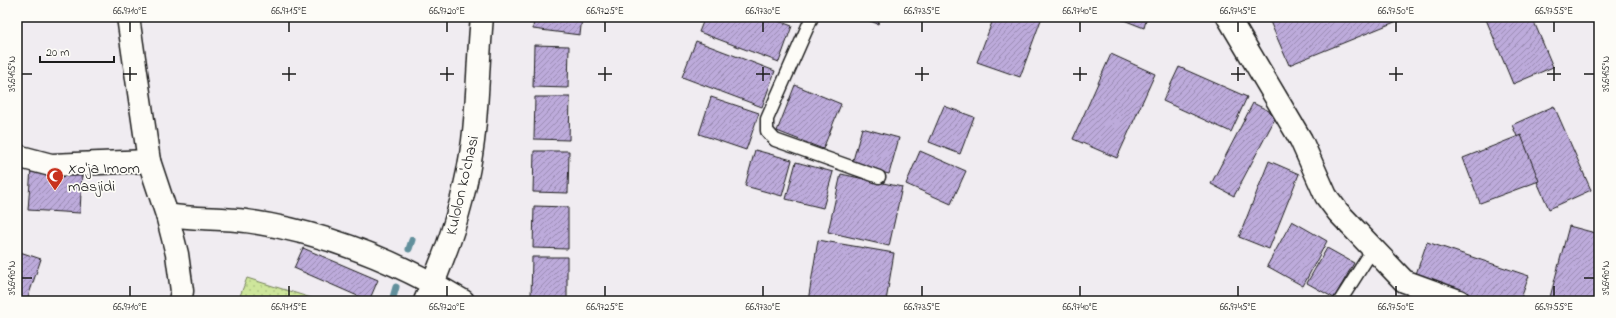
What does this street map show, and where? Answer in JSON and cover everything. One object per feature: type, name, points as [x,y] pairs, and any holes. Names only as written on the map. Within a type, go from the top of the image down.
[{"type":"street","points":[[128,17],[149,161],[167,215],[177,254],[182,291],[180,301]]},
{"type":"street","name":"Kulolon ko'chasi","points":[[429,292],[453,227],[468,171],[475,115],[482,17]]},
{"type":"street","points":[[1228,17],[1301,140],[1326,196],[1338,212],[1404,281],[1459,301]]},
{"type":"street","points":[[17,156],[51,165],[149,161]]},
{"type":"street","points":[[167,215],[189,219],[200,218],[246,221],[304,232],[391,262],[429,292],[463,301]]},
{"type":"lane","points":[[812,17],[767,119],[767,131],[775,140],[879,177]]},
{"type":"lane","points":[[1340,301],[1373,249]]},
{"type":"green space","points":[[247,278],[321,301],[238,301]]},
{"type":"building","points":[[534,17],[582,17],[580,35],[533,29]]},
{"type":"building","points":[[705,17],[768,17],[792,26],[779,62],[699,32]]},
{"type":"building","points":[[860,17],[880,17],[878,24]]},
{"type":"building","points":[[994,17],[1042,17],[1020,77],[977,62]]},
{"type":"building","points":[[1116,17],[1147,17],[1144,28]]},
{"type":"building","points":[[1268,17],[1407,17],[1289,65]]},
{"type":"building","points":[[1485,17],[1532,17],[1553,67],[1513,84]]},
{"type":"building","points":[[696,41],[775,71],[762,107],[682,77]]},
{"type":"building","points":[[534,45],[569,46],[568,88],[533,87]]},
{"type":"building","points":[[1111,54],[1155,74],[1117,158],[1073,139]]},
{"type":"building","points":[[1179,67],[1247,97],[1231,132],[1163,101]]},
{"type":"building","points":[[795,85],[841,104],[823,149],[777,131]]},
{"type":"building","points":[[535,97],[570,97],[569,140],[534,139]]},
{"type":"building","points":[[711,97],[759,113],[746,150],[699,134]]},
{"type":"building","points":[[1253,103],[1277,115],[1234,196],[1211,184]]},
{"type":"building","points":[[944,106],[974,117],[960,154],[929,142]]},
{"type":"building","points":[[1554,106],[1591,190],[1549,209],[1512,125]]},
{"type":"building","points":[[862,128],[899,138],[889,174],[852,164]]},
{"type":"building","points":[[1521,135],[1539,181],[1480,203],[1463,158]]},
{"type":"building","points":[[755,150],[792,160],[782,196],[745,186]]},
{"type":"building","points":[[534,151],[569,151],[568,193],[533,192]]},
{"type":"building","points":[[920,151],[966,171],[951,204],[906,184]]},
{"type":"building","points":[[1269,161],[1299,174],[1269,249],[1239,237]]},
{"type":"building","points":[[796,162],[833,172],[823,208],[786,199]]},
{"type":"building","name":"Xo'ja Imom masjidi","points":[[31,168],[82,171],[80,213],[28,210]]},
{"type":"building","points":[[841,174],[902,187],[889,246],[828,232]]},
{"type":"building","points":[[534,206],[568,207],[568,249],[533,248]]},
{"type":"building","points":[[1292,221],[1327,241],[1303,286],[1267,266]]},
{"type":"building","points":[[1569,226],[1599,234],[1599,301],[1549,301]]},
{"type":"building","points":[[818,240],[894,253],[886,301],[808,301]]},
{"type":"building","points":[[1427,242],[1529,276],[1520,301],[1488,301],[1415,277]]},
{"type":"building","points":[[303,248],[378,280],[369,301],[294,268]]},
{"type":"building","points":[[1327,248],[1354,263],[1334,298],[1307,283]]},
{"type":"building","points":[[17,251],[41,259],[27,300],[17,297]]},
{"type":"building","points":[[532,257],[567,257],[567,299],[531,298]]},
{"type":"waterway","points":[[409,249],[412,240]]},
{"type":"waterway","points":[[392,301],[396,287]]},
{"type":"place","name":"Xo'ja Imom masjidi","points":[[55,191]]}]
